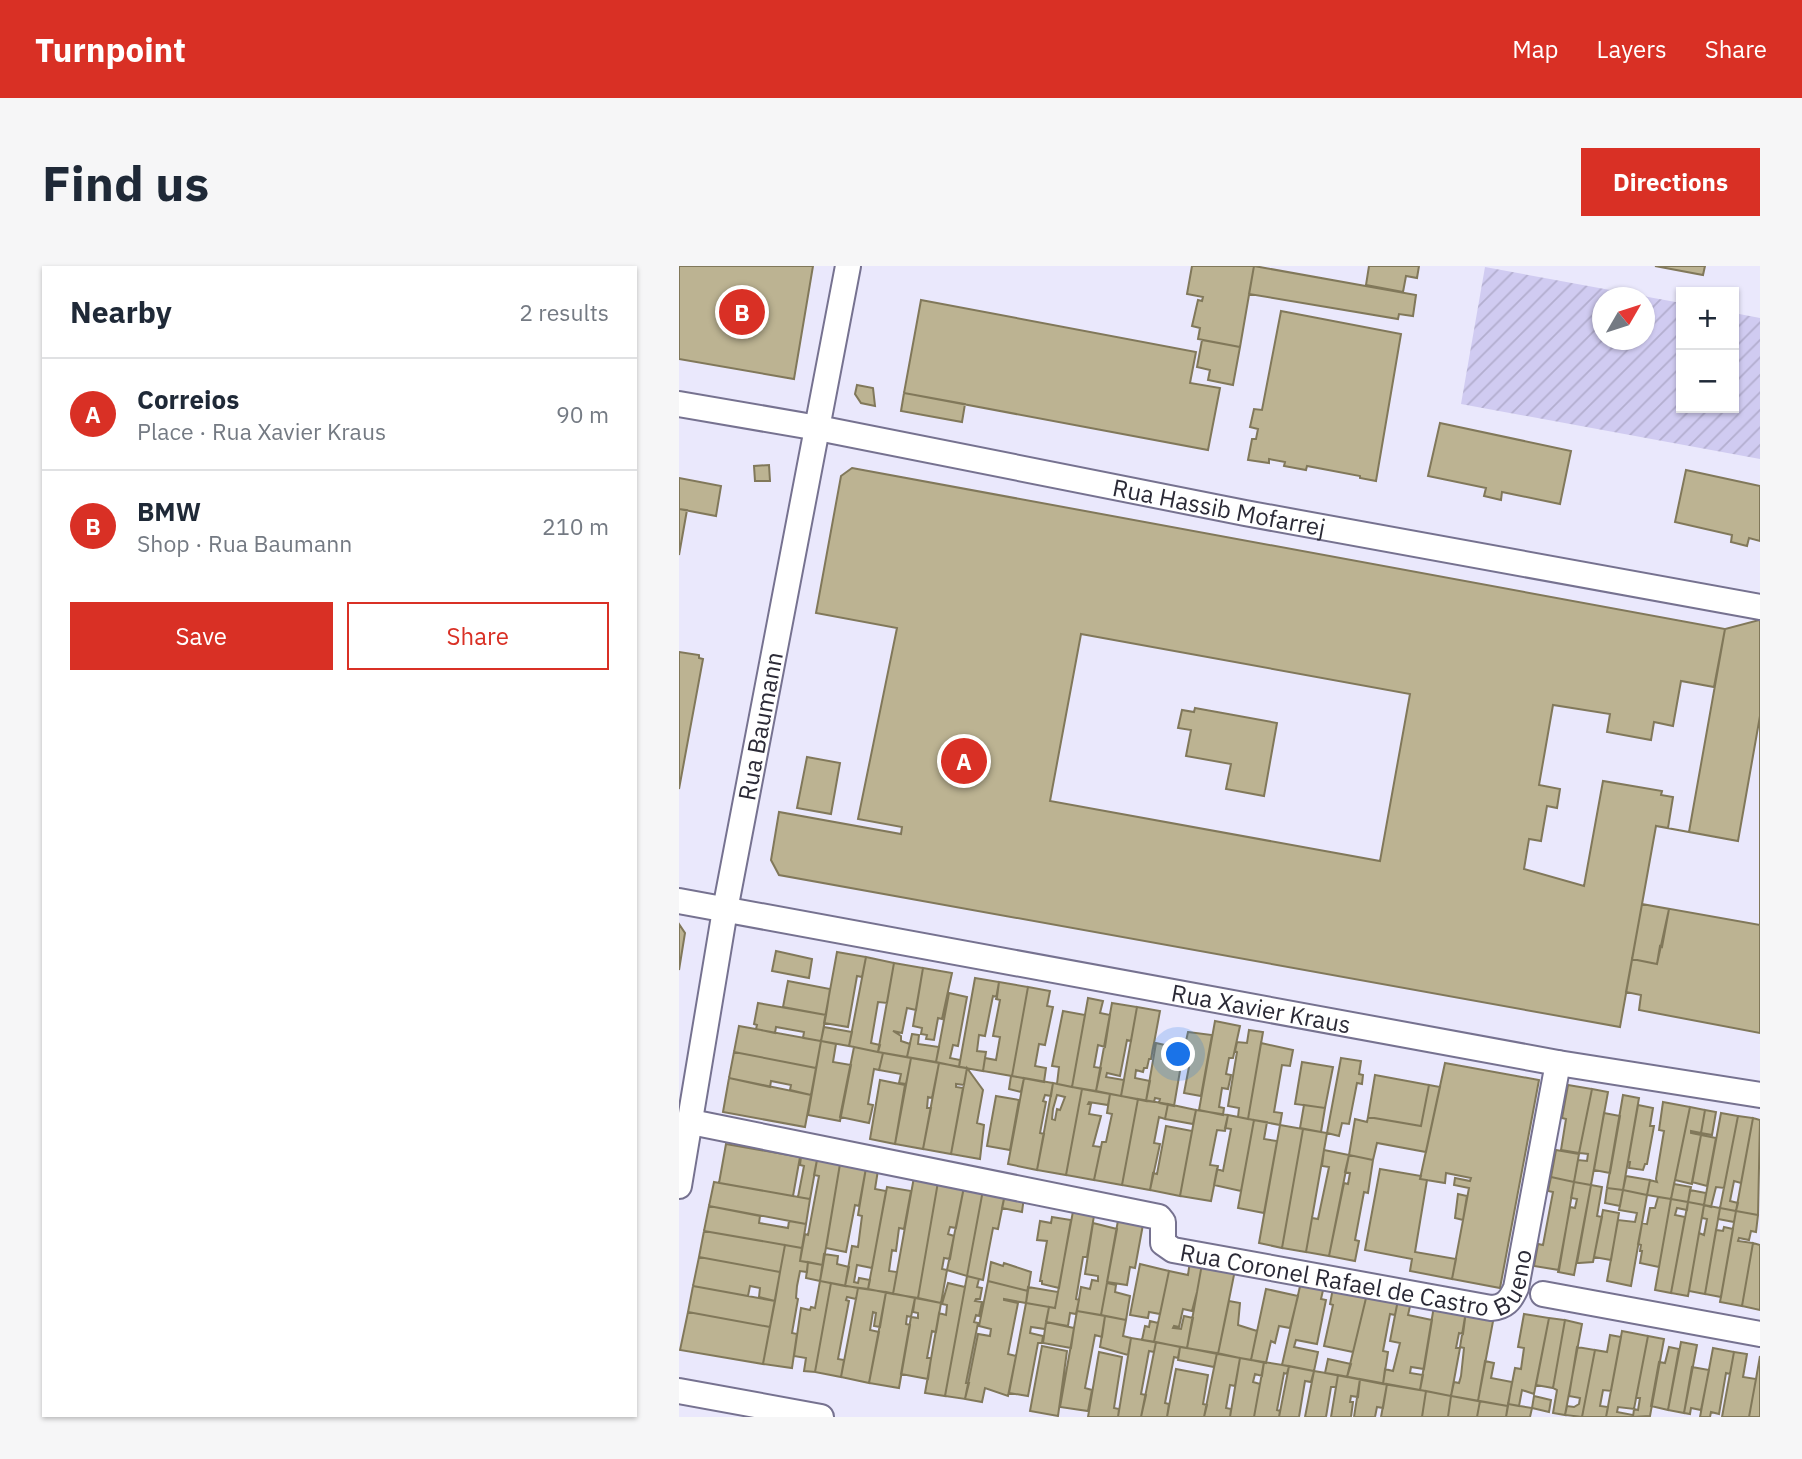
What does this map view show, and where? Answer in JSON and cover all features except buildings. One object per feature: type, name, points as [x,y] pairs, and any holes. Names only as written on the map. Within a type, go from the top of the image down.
[{"type":"street","name":"Rua Baumann","points":[[679,1186],[725,910],[848,266]]},
{"type":"street","name":"Rua Hassib Mofarrej","points":[[679,404],[818,428],[1245,513],[1760,607]]},
{"type":"street","name":"Rua Xavier Kraus","points":[[679,901],[1558,1063],[1760,1095]]},
{"type":"street","name":"Rua Coronel Rafael de Castro Bueno","points":[[691,1122],[1159,1217],[1163,1222],[1163,1243],[1173,1250],[1491,1308],[1508,1302],[1516,1288],[1558,1063]]},
{"type":"street","points":[[1543,1293],[1760,1334]]},
{"type":"street","points":[[679,1391],[821,1417]]},
{"type":"shaded area","points":[[1485,267],[1594,287],[1592,350],[1655,350],[1655,298],[1676,302],[1676,413],[1739,413],[1739,314],[1760,318],[1760,459],[1461,404]]},
{"type":"place","name":"BMW","points":[[742,312]]},
{"type":"place","name":"Correios","points":[[964,761]]}]
